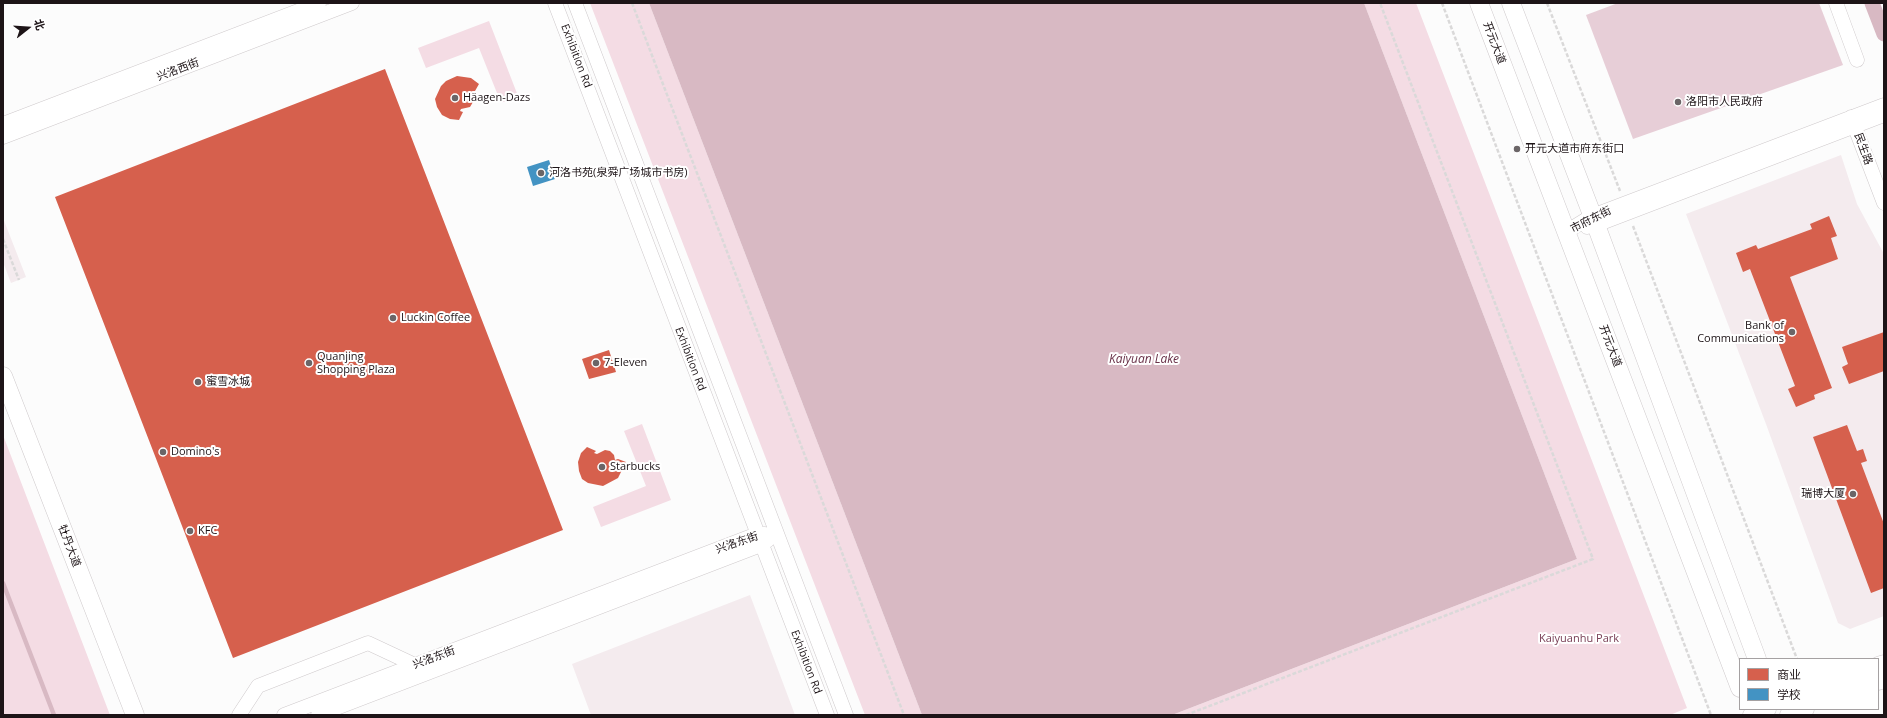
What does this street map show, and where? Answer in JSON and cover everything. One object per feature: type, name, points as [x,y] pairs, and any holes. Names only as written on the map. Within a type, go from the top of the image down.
[{"type":"main road","name":"开元大道","points":[[1479,3],[1739,685]]},
{"type":"main road","points":[[1511,3],[1757,658]]},
{"type":"main road","name":"牡丹大道","points":[[3,376],[135,715]]},
{"type":"main road","points":[[1751,715],[1764,710]]},
{"type":"main road","points":[[1789,715],[1802,710]]},
{"type":"street","name":"兴洛西街","points":[[3,124],[319,3]]},
{"type":"street","name":"兴洛西街","points":[[3,137],[352,3]]},
{"type":"street","name":"Exhibition Rd","points":[[555,3],[827,715]]},
{"type":"street","name":"Exhibition Rd","points":[[575,3],[775,533],[846,715]]},
{"type":"street","points":[[1836,3],[1857,60]]},
{"type":"street","name":"市府东街","points":[[1566,232],[1882,111]]},
{"type":"street","name":"民生路","points":[[1853,122],[1884,203]]},
{"type":"street","name":"兴洛东街","points":[[318,715],[775,533]]},
{"type":"street","name":"兴洛东街","points":[[284,715],[415,665],[759,540]]},
{"type":"street","points":[[239,715],[258,686],[368,643],[415,665]]},
{"type":"path","points":[[632,3],[904,715]]},
{"type":"path","points":[[1186,715],[1593,559],[1380,3]]},
{"type":"path","points":[[1442,3],[1710,715]]},
{"type":"path","points":[[1548,3],[1798,658]]},
{"type":"path","points":[[3,239],[19,280]]},
{"type":"shaded area","name":"洛阳市人民政府","points":[[1618,3],[1819,3],[1843,65],[1633,139],[1586,15]]},
{"type":"shaded area","points":[[1841,155],[1857,204],[1884,254],[1884,616],[1850,629],[1838,623],[1766,424],[1686,214]]},
{"type":"shaded area","points":[[3,218],[26,277],[11,283],[3,262]]},
{"type":"shaded area","points":[[750,595],[795,715],[591,715],[572,664]]},
{"type":"green space","points":[[590,3],[649,3],[922,715],[865,715]]},
{"type":"green space","name":"Kaiyuanhu Park","points":[[1364,3],[1416,3],[1687,708],[1670,715],[1172,715],[1577,559]]},
{"type":"green space","points":[[489,21],[518,96],[501,103],[479,48],[426,68],[418,48]]},
{"type":"green space","points":[[642,424],[671,500],[601,527],[593,507],[646,486],[624,431]]},
{"type":"green space","points":[[3,435],[110,715],[3,715]]},
{"type":"water","name":"Kaiyuan Lake","points":[[649,3],[1364,3],[1577,559],[1172,715],[922,715]]},
{"type":"building: 商业","name":"Quanjing Shopping Plaza","points":[[385,69],[563,530],[233,658],[55,197]]},
{"type":"building: 商业","name":"Häagen-Dazs","points":[[457,76],[471,78],[479,84],[475,91],[472,92],[473,102],[470,107],[461,109],[460,111],[463,112],[459,120],[450,119],[442,115],[437,107],[435,99],[441,86],[446,81]]},
{"type":"building: 商业","name":"Bank of Communications","points":[[1829,216],[1837,236],[1831,238],[1838,259],[1790,277],[1832,388],[1814,395],[1815,399],[1796,407],[1788,389],[1795,386],[1750,269],[1743,272],[1736,253],[1756,245],[1758,249],[1812,229],[1810,224]]},
{"type":"building: 商业","points":[[1884,332],[1884,371],[1849,384],[1842,367],[1848,364],[1842,347]]},
{"type":"building: 商业","points":[[609,350],[616,372],[589,379],[582,359]]},
{"type":"building: 商业","name":"瑞博大厦","points":[[1847,425],[1857,451],[1863,449],[1867,461],[1861,463],[1884,524],[1884,588],[1871,593],[1813,437]]},
{"type":"building: 商业","name":"Starbucks","points":[[587,447],[596,451],[594,453],[597,454],[605,450],[610,451],[614,455],[615,460],[618,459],[626,462],[618,478],[603,486],[588,483],[582,479],[578,462],[581,453]]},
{"type":"building: 学校","name":"河洛书苑(泉舜广场城市书房)","points":[[549,160],[555,179],[533,186],[527,167]]},
{"type":"waterway","points":[[1872,3],[1884,34]]},
{"type":"waterway","points":[[3,583],[54,715]]},
{"type":"place","name":"Häagen-Dazs","points":[[455,98]]},
{"type":"place","name":"洛阳市人民政府","points":[[1678,102]]},
{"type":"place","name":"开元大道市府东街口","points":[[1517,149]]},
{"type":"place","name":"河洛书苑(泉舜广场城市书房)","points":[[541,173]]},
{"type":"place","name":"Luckin Coffee","points":[[393,318]]},
{"type":"place","name":"Bank of Communications","points":[[1792,332]]},
{"type":"place","name":"Quanjing Shopping Plaza","points":[[309,363]]},
{"type":"place","name":"7-Eleven","points":[[596,363]]},
{"type":"place","name":"蜜雪冰城","points":[[198,382]]},
{"type":"place","name":"Domino's","points":[[163,452]]},
{"type":"place","name":"Starbucks","points":[[602,467]]},
{"type":"place","name":"瑞博大厦","points":[[1853,494]]},
{"type":"place","name":"KFC","points":[[190,531]]}]
